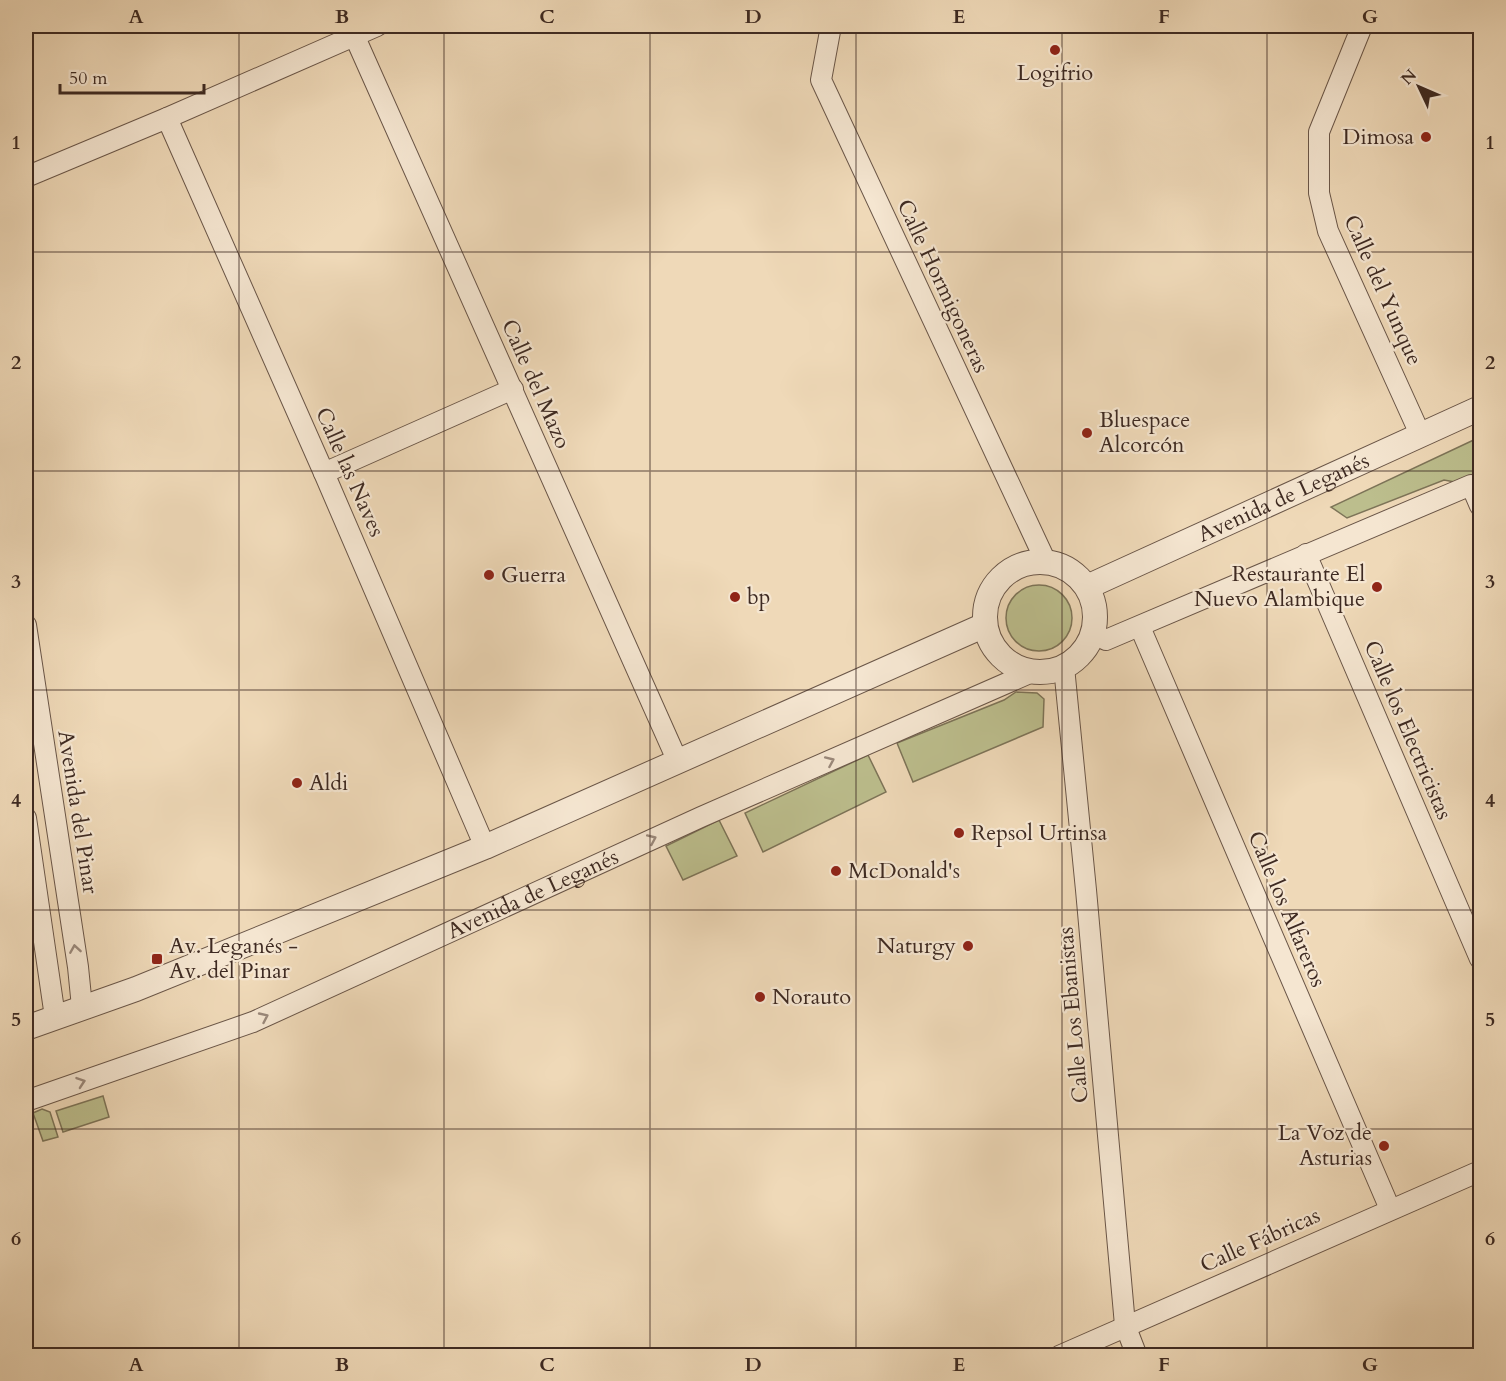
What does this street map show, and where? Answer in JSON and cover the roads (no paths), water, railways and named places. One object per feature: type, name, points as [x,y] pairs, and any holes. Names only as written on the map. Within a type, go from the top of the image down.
[{"type":"street","points":[[26,177],[167,118],[352,30],[376,26]]},
{"type":"street","name":"Calle Hormigoneras","points":[[831,26],[821,80],[1046,562]]},
{"type":"street","name":"Calle del Yunque","points":[[1362,26],[1319,132],[1319,193],[1328,231],[1420,434]]},
{"type":"street","name":"Calle del Mazo","points":[[352,30],[678,762]]},
{"type":"street","name":"Calle las Naves","points":[[167,118],[324,473],[485,847]]},
{"type":"street","points":[[324,473],[513,389]]},
{"type":"street","name":"Avenida de Leganés","points":[[1087,587],[1480,408]]},
{"type":"street","points":[[1093,633],[1106,640],[1140,627],[1471,485],[1480,506]]},
{"type":"street","name":"Calle los Electricistas","points":[[1306,554],[1480,958]]},
{"type":"street","points":[[1046,562],[1060,565],[1076,575],[1087,587],[1096,614],[1093,633],[1080,656],[1064,667],[1051,671],[1032,672],[1005,660],[995,648],[985,625],[988,603],[996,585],[1009,572],[1027,564],[1046,562]]},
{"type":"street","name":"Avenida del Pinar","points":[[26,625],[30,685],[78,967],[82,1007]]},
{"type":"street","points":[[26,1028],[147,985],[485,847],[985,625]]},
{"type":"street","name":"Calle los Alfareros","points":[[1140,627],[1390,1209]]},
{"type":"street","name":"Calle Los Ebanistas","points":[[1064,667],[1125,1325],[1137,1356]]},
{"type":"street","name":"Avenida de Leganés","points":[[26,1101],[253,1022],[700,817],[1032,672]]},
{"type":"street","points":[[26,818],[33,926],[55,1017]]},
{"type":"street","name":"Calle Fábricas","points":[[1059,1356],[1125,1325],[1480,1171]]},
{"type":"place","name":"Logifrio","points":[[1055,50]]},
{"type":"place","name":"Dimosa","points":[[1426,137]]},
{"type":"place","name":"Bluespace Alcorcón","points":[[1087,433]]},
{"type":"place","name":"Guerra","points":[[489,575]]},
{"type":"place","name":"Restaurante El Nuevo Alambique","points":[[1377,587]]},
{"type":"place","name":"bp","points":[[735,597]]},
{"type":"place","name":"Aldi","points":[[297,783]]},
{"type":"place","name":"Repsol Urtinsa","points":[[959,833]]},
{"type":"place","name":"McDonald's","points":[[836,871]]},
{"type":"place","name":"Naturgy","points":[[968,946]]},
{"type":"place","name":"Av. Leganés - Av. del Pinar","points":[[157,959]]},
{"type":"place","name":"Norauto","points":[[760,997]]},
{"type":"place","name":"La Voz de Asturias","points":[[1384,1146]]}]
